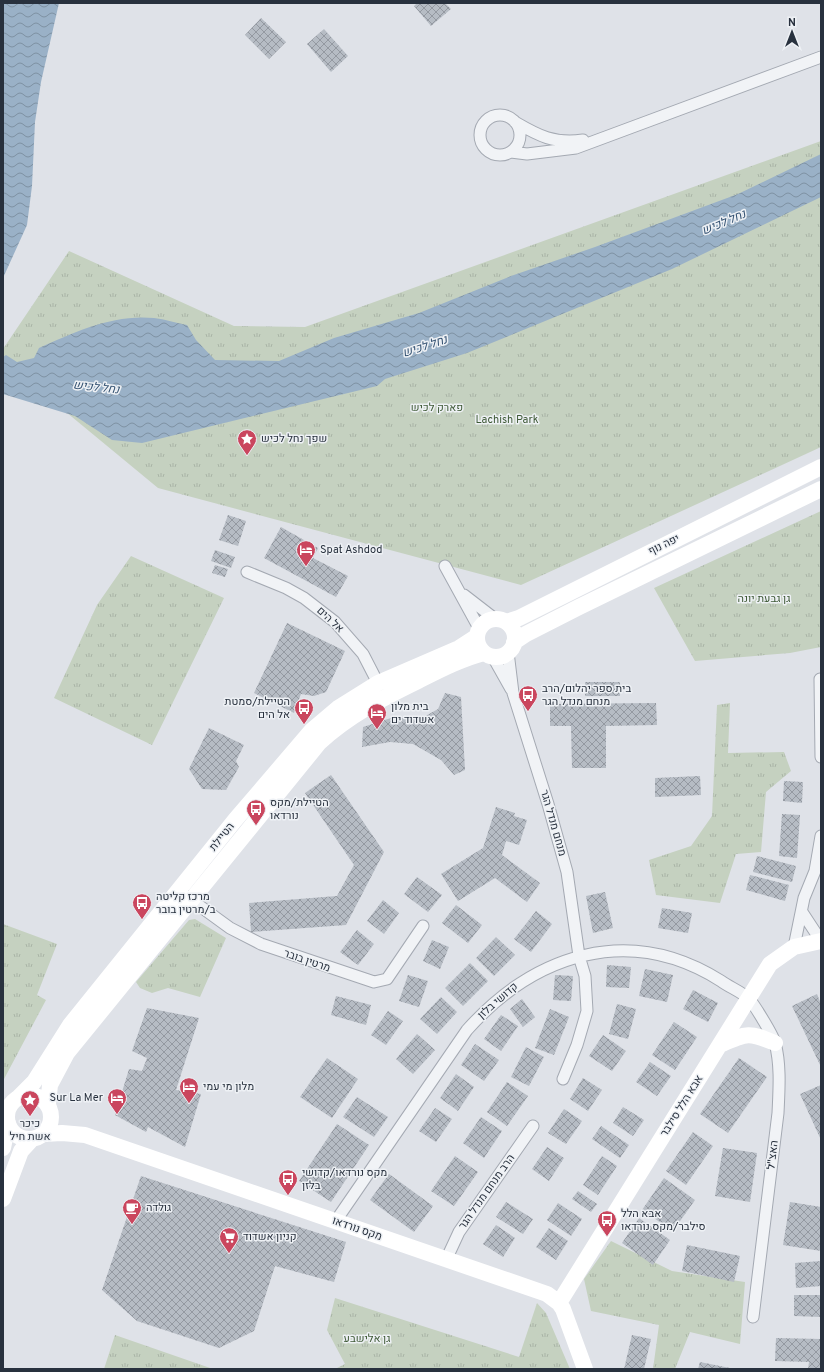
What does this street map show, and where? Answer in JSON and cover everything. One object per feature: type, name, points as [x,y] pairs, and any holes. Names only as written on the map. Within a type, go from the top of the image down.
[{"type":"main road","name":"יפה נוף","points":[[501,620],[519,618],[821,467]]},
{"type":"main road","name":"יפה נוף","points":[[511,647],[526,634],[821,489]]},
{"type":"main road","points":[[501,620],[514,631],[511,647],[498,657],[488,655],[478,645],[478,632],[486,621],[501,620]]},
{"type":"main road","name":"הטיילת","points":[[49,1107],[50,1085],[67,1053],[185,895],[234,820],[312,730],[338,708],[378,683],[459,648],[478,632]]},
{"type":"main road","name":"הטיילת","points":[[19,1097],[34,1082],[70,1024],[319,743],[346,720],[385,697],[441,669],[488,655]]},
{"type":"main road","points":[[794,947],[821,941]]},
{"type":"main road","name":"אבא הלל סילבר","points":[[559,1303],[722,1044],[770,964],[794,947]]},
{"type":"main road","points":[[722,1044],[741,1036],[751,1034],[775,1042]]},
{"type":"main road","points":[[3,1148],[8,1123],[9,1108],[19,1097],[25,1095],[38,1096],[49,1107],[51,1123],[21,1152],[3,1199]]},
{"type":"main road","name":"מקס נורדאו","points":[[49,1107],[85,1135]]},
{"type":"main road","points":[[8,1123],[14,1134],[20,1137],[38,1136]]},
{"type":"main road","name":"מקס נורדאו","points":[[38,1136],[62,1133],[85,1135],[547,1294],[559,1303],[569,1321],[585,1369]]},
{"type":"street","points":[[606,138],[569,142],[557,141],[532,132],[504,116],[492,117],[482,125],[480,131],[481,143],[489,152],[500,155],[511,152],[527,154],[576,148],[606,138],[821,57]]},
{"type":"street","points":[[511,152],[520,138],[518,127],[515,122]]},
{"type":"street","points":[[445,566],[478,632]]},
{"type":"street","name":"אל הים","points":[[247,572],[286,588],[320,610],[335,622],[363,654],[385,697]]},
{"type":"street","points":[[458,590],[501,620]]},
{"type":"street","points":[[511,647],[513,693]]},
{"type":"street","points":[[488,655],[513,693]]},
{"type":"street","points":[[820,679],[821,757]]},
{"type":"street","name":"מנחם מנדל הגר","points":[[513,693],[548,804],[567,872],[579,956]]},
{"type":"street","points":[[794,947],[804,898],[815,872],[821,836]]},
{"type":"street","name":"מרטין בובר","points":[[185,895],[230,928],[261,944],[374,982],[387,979],[423,926]]},
{"type":"street","points":[[802,912],[821,941]]},
{"type":"street","name":"קדושי בלזן","points":[[335,1222],[467,1030],[486,1009],[504,993],[539,971],[579,956],[625,952],[665,956],[709,974],[749,999]]},
{"type":"street","points":[[563,1079],[577,1045],[587,1011],[585,976],[579,956]]},
{"type":"street","name":"האצ\"ל","points":[[749,999],[775,1042],[780,1085],[778,1113],[752,1317]]},
{"type":"street","name":"הרב מנחם מנדל הגר","points":[[446,1260],[459,1232],[533,1126]]},
{"type":"green space","name":"Lachish Park","points":[[821,141],[821,447],[521,585],[158,488],[3,360],[3,349],[69,251],[234,326],[305,327]]},
{"type":"green space","name":"גן גבעת יונה","points":[[821,511],[821,647],[790,653],[695,661],[654,588]]},
{"type":"green space","points":[[131,556],[224,598],[152,745],[54,698],[97,605]]},
{"type":"green space","points":[[730,703],[728,753],[784,752],[791,771],[766,792],[761,852],[736,854],[720,903],[656,895],[649,860],[691,846],[712,816],[717,705]]},
{"type":"green space","points":[[195,919],[226,938],[200,997],[168,988],[152,993],[140,988],[136,982],[189,920]]},
{"type":"green space","points":[[3,924],[57,944],[37,995],[46,1000],[3,1081]]},
{"type":"green space","points":[[611,1241],[672,1271],[745,1282],[740,1344],[690,1332],[675,1369],[653,1369],[659,1325],[591,1311],[584,1279]]},
{"type":"green space","name":"גן אלישבע","points":[[335,1298],[519,1357],[537,1303],[546,1313],[570,1369],[335,1369],[345,1364],[327,1330]]},
{"type":"green space","points":[[115,1335],[213,1369],[104,1369]]},
{"type":"water","points":[[3,3],[59,3],[41,82],[35,122],[32,186],[27,225],[3,278]]},
{"type":"water","name":"נחל לכיש","points":[[821,154],[821,197],[672,269],[467,353],[385,379],[377,386],[142,443],[112,440],[75,416],[3,394],[3,357],[6,355],[17,362],[34,358],[39,348],[80,330],[109,322],[139,317],[162,319],[187,325],[196,340],[215,360],[279,361],[334,338],[419,313],[511,276],[595,247],[738,194]]},
{"type":"building","points":[[417,3],[445,3],[451,9],[431,26],[414,6]]},
{"type":"building","points":[[261,18],[286,42],[269,59],[245,35]]},
{"type":"building","points":[[324,29],[348,56],[331,72],[307,44]]},
{"type":"building","points":[[228,515],[246,521],[238,546],[219,540]]},
{"type":"building","name":"Spat Ashdod","points":[[281,527],[318,548],[313,558],[348,576],[336,597],[264,558]]},
{"type":"building","points":[[215,550],[235,557],[231,568],[211,561]]},
{"type":"building","points":[[215,565],[228,569],[225,577],[212,573]]},
{"type":"building","points":[[287,623],[345,651],[326,692],[314,696],[301,694],[294,713],[254,693]]},
{"type":"building","points":[[585,682],[620,682],[620,696],[585,696]]},
{"type":"building","points":[[445,693],[461,697],[465,770],[454,775],[441,760],[413,744],[390,742],[362,747],[363,727],[391,718],[422,718],[438,709]]},
{"type":"building","points":[[656,703],[657,725],[606,726],[606,768],[572,768],[571,726],[550,726],[550,704]]},
{"type":"building","points":[[209,728],[244,745],[236,761],[239,767],[226,790],[202,789],[189,769]]},
{"type":"building","points":[[331,775],[384,852],[346,925],[251,932],[249,903],[337,896],[354,865],[305,793]]},
{"type":"building","points":[[700,776],[701,795],[655,797],[655,778]]},
{"type":"building","points":[[784,781],[803,782],[802,803],[783,801]]},
{"type":"building","points":[[496,807],[515,813],[514,816],[527,820],[519,845],[506,841],[502,855],[540,883],[527,902],[495,878],[458,901],[441,874],[483,848]]},
{"type":"building","points":[[782,814],[800,815],[797,858],[779,856]]},
{"type":"building","points":[[757,856],[796,866],[792,882],[753,872]]},
{"type":"building","points":[[750,875],[789,885],[785,901],[746,890]]},
{"type":"building","points":[[417,877],[442,895],[428,912],[404,894]]},
{"type":"building","points":[[605,892],[613,928],[593,933],[586,896]]},
{"type":"building","points":[[383,900],[399,913],[384,934],[367,921]]},
{"type":"building","points":[[456,905],[482,925],[468,943],[442,923]]},
{"type":"building","points":[[662,908],[692,913],[688,933],[658,928]]},
{"type":"building","points":[[536,911],[552,924],[531,952],[514,939]]},
{"type":"building","points":[[357,930],[374,944],[358,965],[340,952]]},
{"type":"building","points":[[496,937],[515,955],[494,976],[476,958]]},
{"type":"building","points":[[432,940],[449,947],[440,969],[423,961]]},
{"type":"building","points":[[470,963],[488,981],[463,1006],[445,988]]},
{"type":"building","points":[[607,965],[631,967],[629,988],[606,987]]},
{"type":"building","points":[[645,969],[673,975],[667,1002],[639,996]]},
{"type":"building","points":[[408,975],[428,981],[419,1007],[399,1001]]},
{"type":"building","points":[[555,975],[573,976],[571,1001],[553,1000]]},
{"type":"building","points":[[693,990],[718,1003],[708,1022],[683,1009]]},
{"type":"building","points":[[817,994],[821,1004],[821,1067],[792,1006]]},
{"type":"building","points":[[336,996],[371,1005],[366,1025],[331,1015]]},
{"type":"building","points":[[441,997],[457,1012],[437,1034],[420,1019]]},
{"type":"building","points":[[522,999],[535,1017],[523,1027],[510,1009]]},
{"type":"building","points":[[617,1004],[636,1009],[628,1039],[609,1034]]},
{"type":"building","points":[[147,1008],[199,1018],[176,1090],[201,1094],[185,1147],[148,1127],[146,1132],[115,1115],[129,1069],[142,1071],[147,1058],[132,1051]]},
{"type":"building","points":[[550,1009],[569,1017],[554,1055],[535,1048]]},
{"type":"building","points":[[388,1011],[403,1021],[386,1045],[371,1035]]},
{"type":"building","points":[[501,1015],[518,1026],[501,1051],[484,1039]]},
{"type":"building","points":[[674,1022],[697,1037],[675,1070],[652,1055]]},
{"type":"building","points":[[417,1034],[435,1050],[413,1074],[396,1059]]},
{"type":"building","points":[[603,1035],[626,1051],[612,1071],[589,1056]]},
{"type":"building","points":[[475,1044],[499,1060],[484,1081],[461,1065]]},
{"type":"building","points":[[526,1047],[544,1057],[529,1086],[511,1077]]},
{"type":"building","points":[[327,1058],[358,1079],[332,1118],[300,1097]]},
{"type":"building","points":[[739,1058],[767,1077],[728,1133],[700,1114]]},
{"type":"building","points":[[650,1062],[671,1076],[657,1096],[636,1082]]},
{"type":"building","points":[[456,1074],[474,1087],[458,1111],[440,1098]]},
{"type":"building","points":[[583,1078],[602,1090],[588,1111],[570,1099]]},
{"type":"building","points":[[507,1082],[528,1096],[507,1126],[487,1112]]},
{"type":"building","points":[[821,1085],[821,1140],[800,1094]]},
{"type":"building","points":[[357,1097],[388,1117],[374,1137],[343,1117]]},
{"type":"building","points":[[623,1107],[644,1120],[633,1136],[613,1123]]},
{"type":"building","points":[[435,1108],[452,1119],[436,1142],[419,1131]]},
{"type":"building","points":[[564,1109],[582,1121],[566,1144],[548,1133]]},
{"type":"building","points":[[481,1117],[502,1131],[484,1158],[463,1143]]},
{"type":"building","points":[[337,1124],[369,1145],[331,1202],[299,1181]]},
{"type":"building","points":[[601,1126],[629,1145],[620,1158],[592,1139]]},
{"type":"building","points":[[693,1132],[713,1146],[686,1185],[666,1171]]},
{"type":"building","points":[[547,1147],[564,1158],[549,1181],[532,1169]]},
{"type":"building","points":[[723,1148],[757,1153],[750,1202],[715,1196]]},
{"type":"building","points":[[455,1156],[478,1172],[454,1206],[431,1191]]},
{"type":"building","points":[[602,1156],[617,1166],[598,1195],[583,1185]]},
{"type":"building","points":[[389,1174],[433,1206],[414,1232],[370,1200]]},
{"type":"building","name":"קניון אשדוד","points":[[141,1176],[346,1242],[334,1282],[275,1266],[254,1331],[219,1348],[137,1321],[102,1290]]},
{"type":"building","points":[[664,1178],[695,1200],[673,1231],[642,1210]]},
{"type":"building","points":[[578,1191],[597,1204],[591,1212],[572,1199]]},
{"type":"building","points":[[506,1202],[533,1219],[523,1234],[496,1217]]},
{"type":"building","points":[[790,1202],[821,1207],[821,1251],[783,1245]]},
{"type":"building","points":[[558,1203],[582,1219],[571,1236],[547,1220]]},
{"type":"building","points":[[639,1218],[670,1240],[653,1265],[622,1243]]},
{"type":"building","points":[[496,1225],[515,1238],[503,1257],[483,1244]]},
{"type":"building","points":[[549,1228],[568,1241],[556,1260],[536,1247]]},
{"type":"building","points":[[687,1245],[740,1256],[734,1282],[682,1271]]},
{"type":"building","points":[[821,1261],[821,1286],[796,1288],[795,1263]]},
{"type":"building","points":[[794,1295],[821,1295],[821,1317],[794,1316]]},
{"type":"building","points":[[632,1335],[651,1339],[644,1369],[624,1369]]},
{"type":"building","points":[[776,1338],[821,1339],[821,1369],[808,1369],[809,1362],[775,1361]]},
{"type":"building","points":[[700,1362],[730,1368],[730,1369],[698,1369]]},
{"type":"place","name":"שפך נחל לכיש","points":[[247,456]]},
{"type":"place","name":"Spat Ashdod","points":[[306,567]]},
{"type":"place","name":"בית ספר יהלום/הרב מנחם מנדל הגר","points":[[528,712]]},
{"type":"place","name":"הטיילת/סמטת אל הים","points":[[304,725]]},
{"type":"place","name":"בית מלון אשדוד ים","points":[[377,730]]},
{"type":"place","name":"הטיילת/מקס נורדאו","points":[[256,826]]},
{"type":"place","name":"מרכז קליטה ב/מרטין בובר","points":[[142,920]]},
{"type":"place","name":"מלון מי עמי","points":[[189,1104]]},
{"type":"place","name":"Sur La Mer","points":[[117,1115]]},
{"type":"place","name":"כיכר אשת חיל","points":[[30,1117]]},
{"type":"place","name":"מקס נורדאו/קדושי בלזן","points":[[288,1196]]},
{"type":"place","name":"גולדה","points":[[132,1225]]},
{"type":"place","name":"אבא הלל סילבר/מקס נורדאו","points":[[607,1237]]},
{"type":"place","name":"קניון אשדוד","points":[[229,1254]]},
{"type":"park label","name":"פארק לכיש","points":[[437,408]]}]
